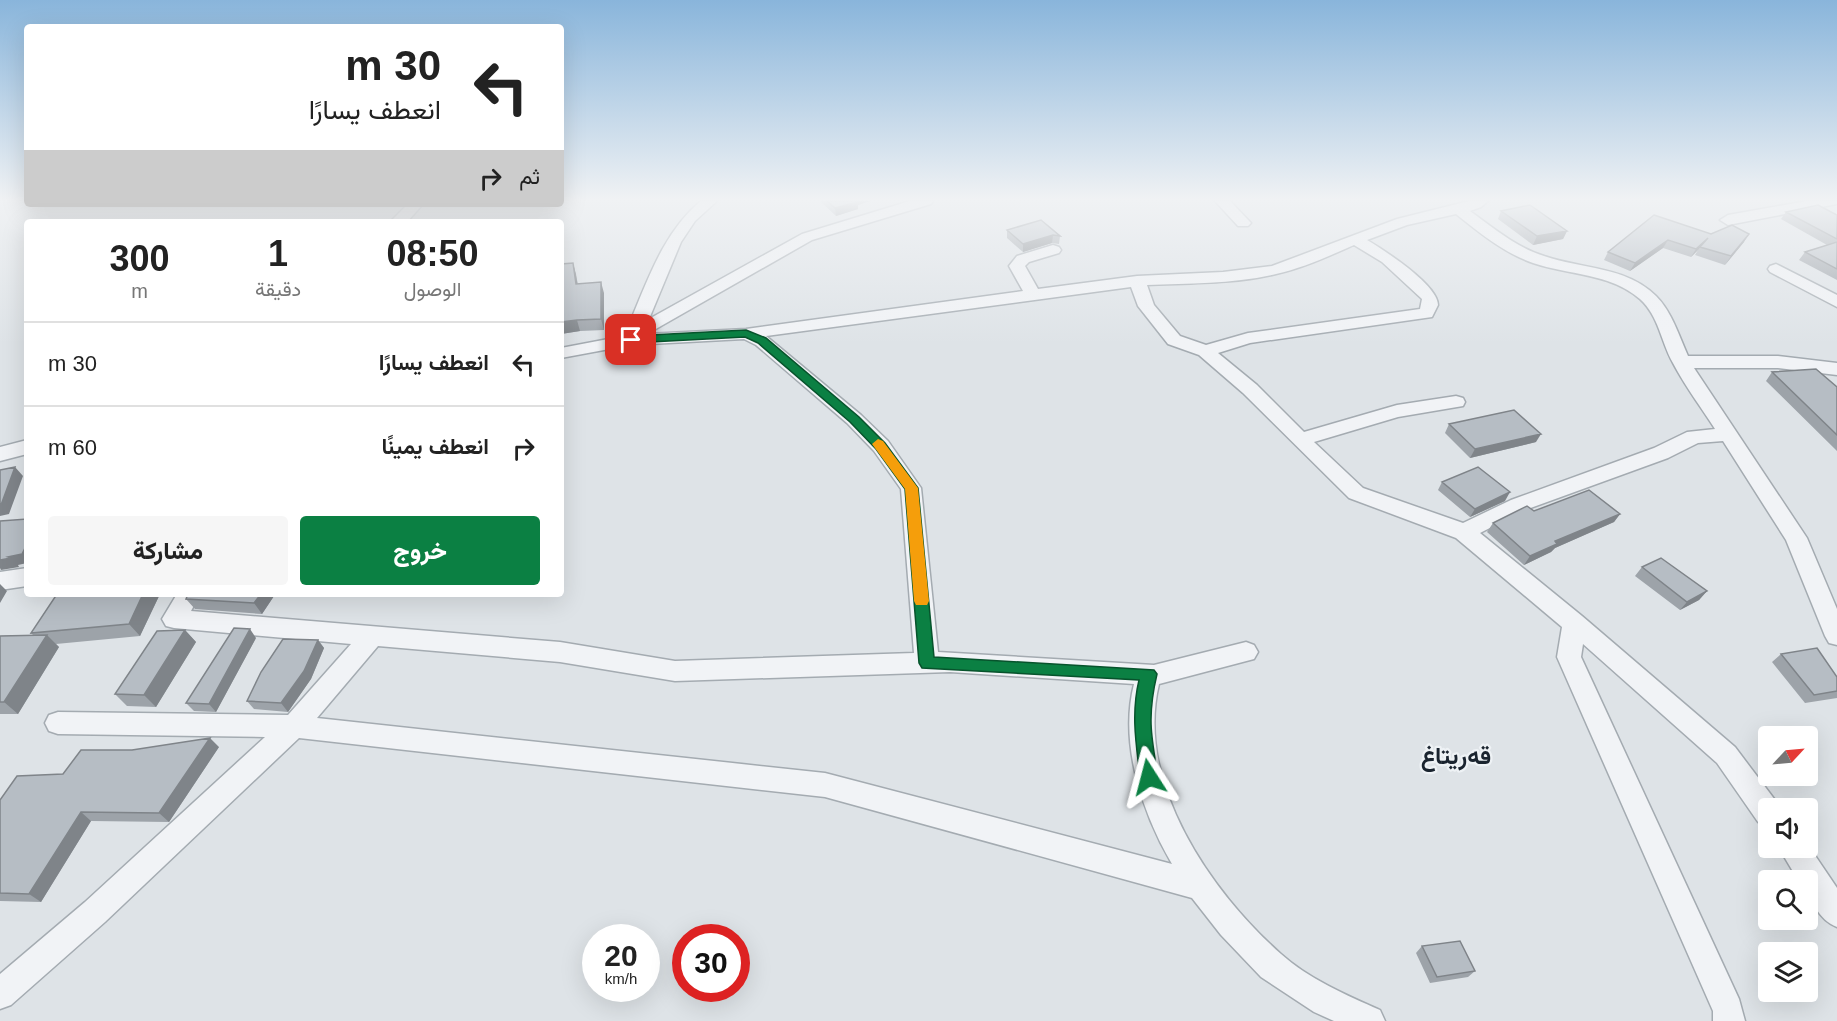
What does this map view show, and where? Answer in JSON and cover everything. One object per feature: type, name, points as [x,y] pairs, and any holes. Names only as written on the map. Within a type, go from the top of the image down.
[{"type":"street","points":[[633,337],[670,249]]},
{"type":"street","points":[[633,337],[787,249]]},
{"type":"street","points":[[564,352],[633,337],[746,334],[1137,281],[1193,280],[1273,270],[1333,249]]},
{"type":"street","points":[[1206,351],[1248,338],[1426,313],[1430,305],[1430,297],[1388,259],[1371,249]]},
{"type":"street","points":[[1515,249],[1541,261],[1587,270],[1623,283],[1644,294],[1659,311],[1681,362],[1796,538],[1835,627]]},
{"type":"street","points":[[1033,295],[1017,266],[1023,259],[1053,250]]},
{"type":"street","points":[[1776,269],[1837,302]]},
{"type":"street","points":[[1137,281],[1146,306],[1174,340],[1206,351],[1250,389],[1356,493],[1464,532],[1574,623],[1726,755],[1758,799]]},
{"type":"street","points":[[746,334],[762,340],[854,419],[881,446],[911,488],[927,663]]},
{"type":"street","points":[[1681,362],[1778,362],[1837,369]]},
{"type":"street","points":[[1300,440],[1397,411],[1456,402]]},
{"type":"street","points":[[1464,532],[1518,505],[1661,453],[1694,437],[1727,434]]},
{"type":"street","points":[[0,454],[24,448]]},
{"type":"street","points":[[0,580],[24,577]]},
{"type":"street","points":[[187,597],[174,620],[560,652],[675,671],[950,662],[1149,674],[1245,652]]},
{"type":"street","points":[[1574,623],[1569,657],[1728,1010],[1729,1021]]},
{"type":"street","points":[[0,994],[95,912],[294,726],[372,636]]},
{"type":"street","points":[[1149,674],[1142,702],[1142,728],[1149,777],[1171,837],[1201,886],[1232,925],[1272,966],[1324,1001],[1369,1021]]},
{"type":"street","points":[[58,723],[294,726],[825,785],[1201,886]]},
{"type":"street","points":[[1800,858],[1837,913]]},
{"type":"building","points":[[1612,249],[1656,249],[1635,263],[1608,252]]},
{"type":"building","points":[[1706,249],[1737,249],[1731,256]]},
{"type":"building","points":[[1816,249],[1837,249],[1837,269],[1805,252]]},
{"type":"building","points":[[573,263],[576,284],[601,282],[601,319],[564,322],[564,264]]},
{"type":"building","points":[[1816,369],[1837,387],[1837,435],[1772,372]]},
{"type":"building","points":[[1514,410],[1541,434],[1475,449],[1449,424]]},
{"type":"building","points":[[15,467],[1,505],[0,506],[0,470]]},
{"type":"building","points":[[1478,467],[1510,492],[1475,509],[1442,482]]},
{"type":"building","points":[[1589,490],[1620,514],[1555,541],[1557,544],[1530,556],[1493,523],[1527,506],[1534,511]]},
{"type":"building","points":[[24,519],[22,554],[0,560],[0,521]]},
{"type":"building","points":[[1661,558],[1707,591],[1687,602],[1642,567]]},
{"type":"building","points":[[55,597],[142,597],[129,624],[31,633]]},
{"type":"building","points":[[187,597],[259,597],[254,603],[186,599]]},
{"type":"building","points":[[234,628],[250,629],[209,704],[186,703]]},
{"type":"building","points":[[185,630],[144,695],[115,694],[157,631]]},
{"type":"building","points":[[47,635],[4,702],[0,702],[0,636]]},
{"type":"building","points":[[283,639],[318,640],[304,671],[281,703],[247,701],[261,672]]},
{"type":"building","points":[[1817,648],[1837,677],[1837,691],[1814,695],[1781,654]]},
{"type":"building","points":[[210,738],[159,813],[81,812],[29,894],[0,893],[0,800],[17,776],[63,774],[81,750],[132,750]]},
{"type":"building","points":[[1460,941],[1475,971],[1437,977],[1422,946]]},
{"type":"slow traffic","points":[[878,444],[911,488],[921,601]]},
{"type":"district","name":"قەریتاغ","points":[[1456,755]]},
{"type":"route","points":[[631,340],[746,334],[762,340],[854,419],[881,446],[911,488],[927,663],[950,662],[1149,674],[1142,702],[1142,728],[1149,777]]}]
